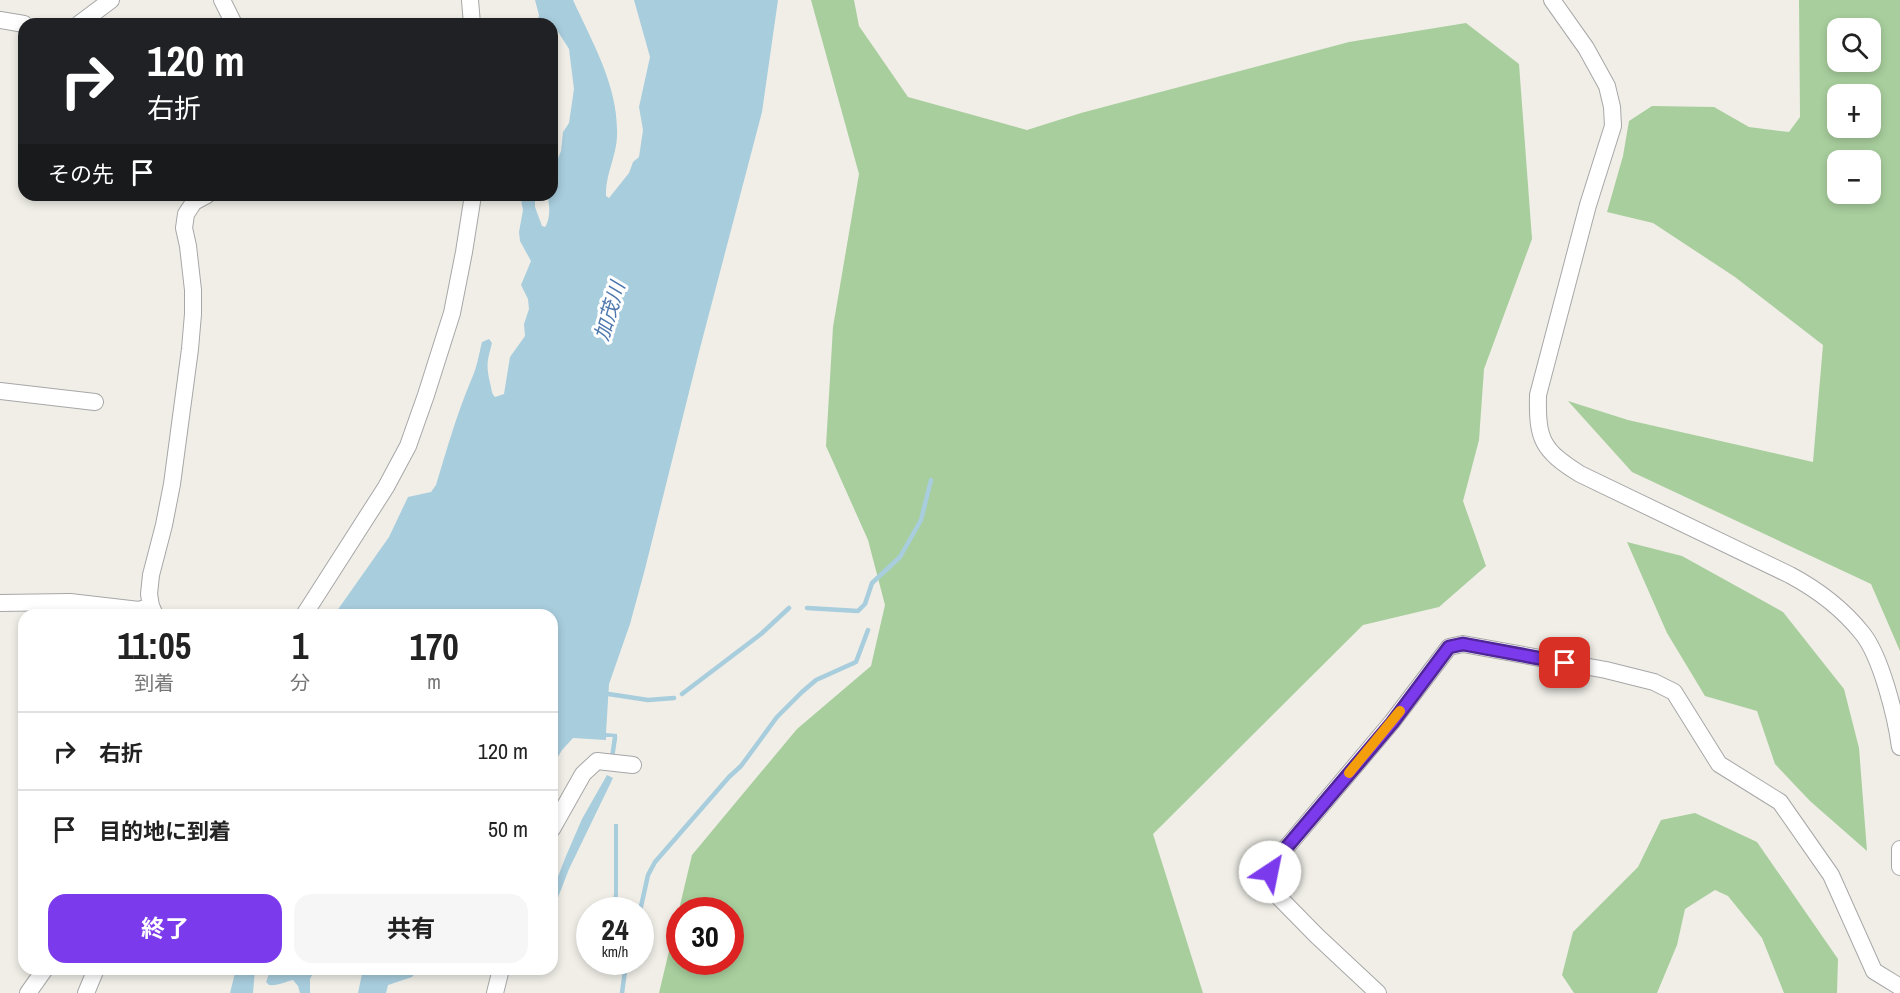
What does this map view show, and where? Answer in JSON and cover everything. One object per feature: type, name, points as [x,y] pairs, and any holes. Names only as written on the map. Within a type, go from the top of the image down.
[{"type":"street","points":[[87,18],[111,0]]},
{"type":"street","points":[[222,0],[231,18]]},
{"type":"street","points":[[470,0],[472,18]]},
{"type":"street","points":[[1552,0],[1586,48],[1607,86],[1612,107],[1613,126],[1588,205],[1538,395],[1537,423],[1545,446],[1558,460],[1580,474],[1790,575],[1815,588],[1832,602],[1864,634],[1880,666],[1892,707],[1900,747]]},
{"type":"street","points":[[0,20],[18,23]]},
{"type":"street","points":[[153,609],[149,594],[151,575],[172,484],[190,349],[193,290],[184,228],[186,214],[196,201]]},
{"type":"street","points":[[308,609],[386,487],[408,446],[452,313],[471,201]]},
{"type":"street","points":[[0,391],[94,402]]},
{"type":"street","points":[[0,603],[70,602],[130,609]]},
{"type":"street","points":[[1378,993],[1265,883],[1275,861],[1392,723],[1449,647],[1463,644],[1606,670],[1654,682],[1674,692],[1719,764],[1780,802],[1831,875],[1874,972],[1900,987]]},
{"type":"street","points":[[558,818],[583,774],[597,761],[633,765]]},
{"type":"street","points":[[1900,849],[1900,867]]},
{"type":"street","points":[[28,993],[41,975]]},
{"type":"street","points":[[86,993],[94,975]]},
{"type":"street","points":[[495,993],[500,975]]},
{"type":"green space","points":[[811,0],[854,0],[859,26],[908,97],[1027,130],[1081,113],[1349,42],[1466,23],[1519,64],[1532,239],[1484,369],[1479,440],[1463,501],[1486,566],[1439,607],[1363,625],[1153,834],[1203,993],[659,993],[666,964],[666,975],[744,975],[744,897],[682,897],[692,855],[797,729],[871,666],[885,605],[868,540],[826,446],[833,327],[859,174]]},
{"type":"green space","points":[[1799,0],[1900,0],[1900,651],[1871,584],[1632,472],[1568,401],[1628,420],[1813,462],[1823,345],[1735,277],[1653,223],[1607,212],[1623,156],[1629,121],[1652,106],[1714,107],[1749,127],[1789,132],[1800,117]]},
{"type":"green space","points":[[1627,542],[1682,556],[1783,612],[1844,689],[1859,748],[1867,851],[1810,801],[1775,764],[1757,711],[1705,696],[1667,633]]},
{"type":"green space","points":[[1695,813],[1757,842],[1838,959],[1837,993],[1784,993],[1762,938],[1728,896],[1715,890],[1685,909],[1677,945],[1657,993],[1574,993],[1562,975],[1573,932],[1638,867],[1661,820]]},
{"type":"water","name":"加茂川","points":[[535,0],[573,0],[603,66],[617,119],[616,144],[606,189],[606,196],[609,198],[629,173],[633,162],[639,157],[643,130],[639,107],[650,57],[634,0],[778,0],[762,112],[645,569],[630,624],[609,684],[606,733],[617,734],[617,741],[614,741],[613,737],[606,737],[606,740],[573,738],[558,757],[558,609],[338,609],[389,537],[408,497],[431,492],[436,485],[482,342],[489,339],[492,343],[488,367],[495,397],[504,394],[510,357],[525,336],[524,324],[529,309],[528,299],[521,285],[531,261],[520,241],[519,232],[523,210],[521,201],[535,201],[542,226],[545,227],[548,221],[548,201],[558,201],[558,158],[563,132],[569,123],[574,89],[569,49],[558,32],[558,18],[538,18]]},
{"type":"water","points":[[607,775],[613,778],[569,869],[558,897],[558,877],[582,819]]},
{"type":"water","points":[[614,824],[618,824],[618,897],[613,897]]},
{"type":"water","points":[[234,975],[254,975],[253,993],[230,993]]},
{"type":"water","points":[[269,975],[312,975],[310,993],[300,993],[293,980],[269,985],[266,982]]},
{"type":"water","points":[[362,975],[414,975],[388,985],[386,993],[358,993]]},
{"type":"waterway","points":[[807,608],[858,611],[865,604],[872,583],[900,557],[921,520],[931,480]]},
{"type":"waterway","points":[[682,694],[761,634],[789,608]]},
{"type":"waterway","points":[[643,897],[648,875],[655,862],[741,766],[777,717],[816,680],[856,662],[868,630]]},
{"type":"waterway","points":[[602,693],[648,700],[674,698]]},
{"type":"waterway","points":[[612,758],[615,737]]},
{"type":"waterway","points":[[622,993],[624,975]]},
{"type":"slow traffic","points":[[1349,773],[1400,711]]},
{"type":"route","points":[[1270,872],[1275,861],[1392,723],[1449,647],[1463,644],[1565,663]]}]
